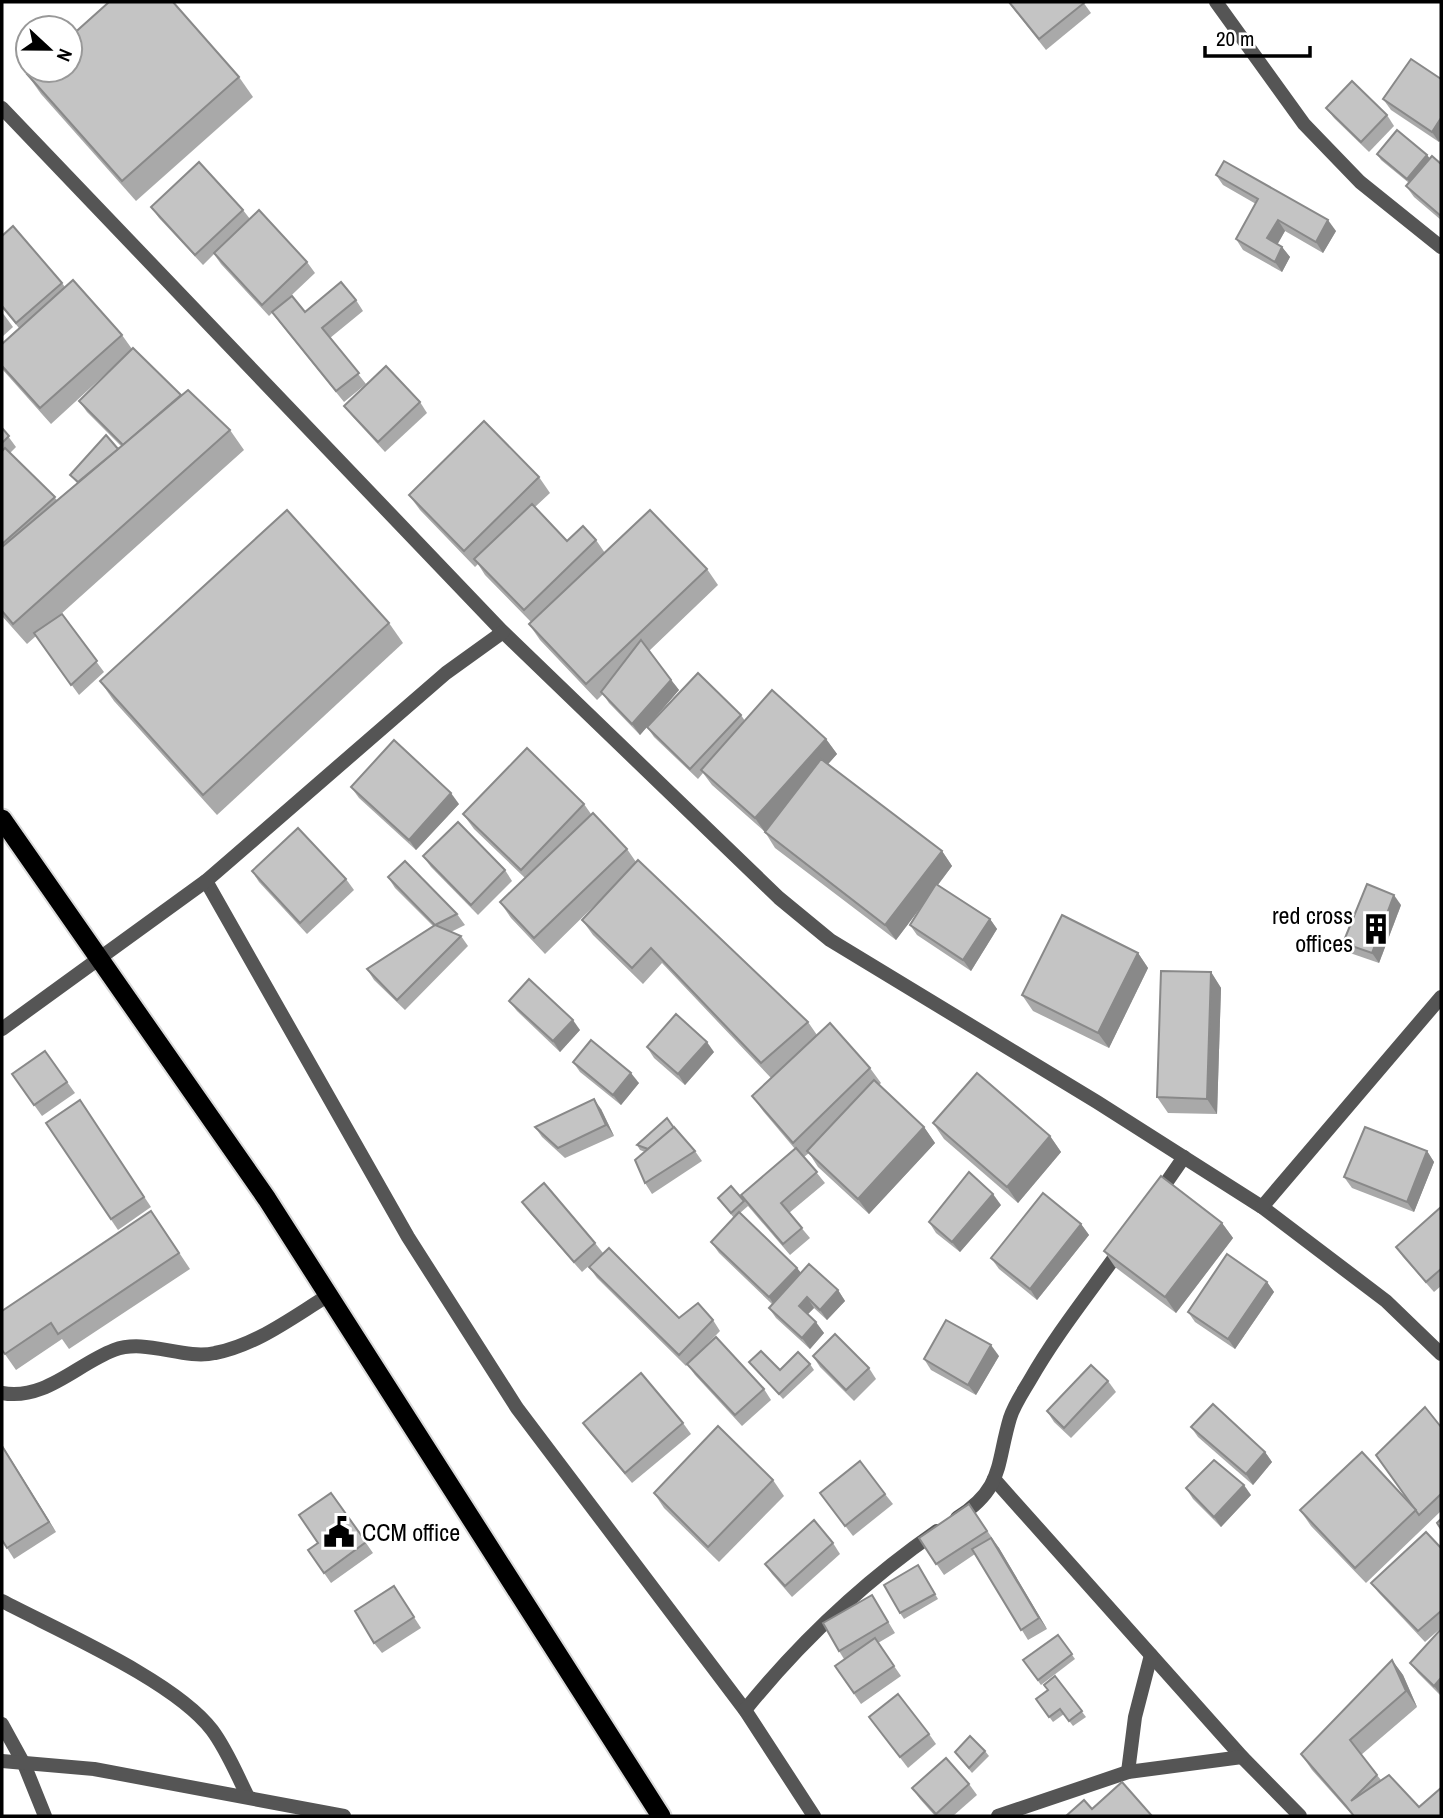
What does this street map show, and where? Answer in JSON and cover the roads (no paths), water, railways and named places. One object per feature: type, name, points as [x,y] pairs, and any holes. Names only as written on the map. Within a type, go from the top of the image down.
[{"type":"highway","points":[[2,819],[267,1199],[661,1816]]},
{"type":"street","points":[[1216,2],[1304,124],[1360,182],[1441,247]]},
{"type":"street","points":[[2,108],[503,632],[779,898],[830,940],[1184,1157],[1262,1208],[1386,1301],[1441,1354]]},
{"type":"street","points":[[2,1029],[206,881],[446,673],[503,632]]},
{"type":"street","points":[[206,881],[408,1237],[517,1409],[744,1710],[814,1816]]},
{"type":"street","points":[[1262,1208],[1441,998]]},
{"type":"street","points":[[1144,1214],[1184,1157]]},
{"type":"street","points":[[744,1710],[807,1639],[869,1583],[976,1506],[994,1479],[1010,1416],[1031,1377],[1129,1237]]},
{"type":"street","points":[[2,1393],[39,1390],[116,1349],[136,1346],[214,1354],[257,1338],[329,1295]]},
{"type":"street","points":[[994,1479],[1242,1757],[1300,1816]]},
{"type":"street","points":[[2,1601],[115,1661],[188,1707],[212,1730],[248,1797]]},
{"type":"street","points":[[1128,1772],[1136,1717],[1151,1655]]},
{"type":"street","points":[[2,1724],[24,1764],[45,1816]]},
{"type":"street","points":[[998,1816],[1128,1772],[1242,1757]]},
{"type":"street","points":[[2,1761],[94,1769],[344,1816]]},
{"type":"place","name":"red cross offices","points":[[1376,929]]},
{"type":"place","name":"CCM office","points":[[339,1532]]}]
